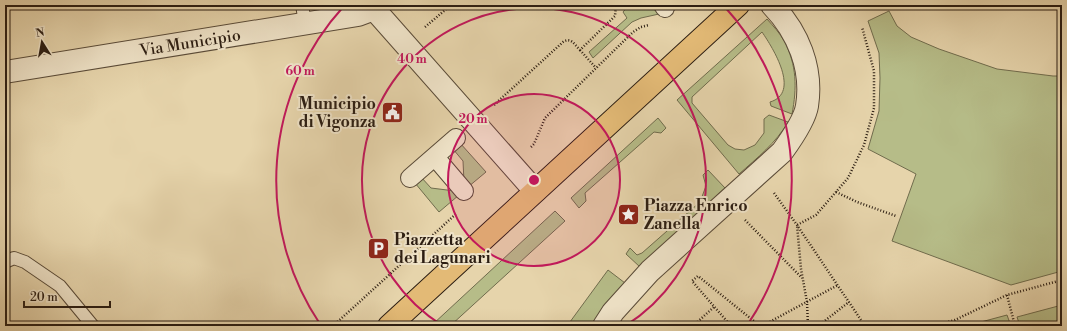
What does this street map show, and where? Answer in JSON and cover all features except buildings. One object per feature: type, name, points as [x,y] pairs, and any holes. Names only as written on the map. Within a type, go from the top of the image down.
[{"type":"main road","points":[[389,326],[738,5]]},
{"type":"street","points":[[604,326],[613,312],[650,271],[782,152],[800,124],[807,107],[808,88],[805,59],[791,30],[772,5]]},
{"type":"street","name":"Via Municipio","points":[[5,72],[303,14],[358,15],[374,7],[536,191]]},
{"type":"street","points":[[410,178],[456,138]]},
{"type":"street","points":[[434,157],[464,191]]},
{"type":"lane","points":[[5,262],[14,258],[25,262],[60,286],[92,326]]},
{"type":"path","points":[[423,28],[451,5]]},
{"type":"path","points":[[580,50],[616,16],[616,5]]},
{"type":"path","points":[[797,225],[816,215],[848,178],[864,144],[874,108],[874,71],[862,27]]},
{"type":"path","points":[[493,105],[567,40],[571,40],[596,68]]},
{"type":"path","points":[[774,192],[865,326]]},
{"type":"path","points":[[836,192],[896,216]]},
{"type":"path","points":[[742,217],[803,279]]},
{"type":"path","points":[[797,225],[801,269],[808,302],[808,326]]},
{"type":"path","points":[[731,326],[692,281],[698,276],[761,326],[838,285]]},
{"type":"path","points":[[931,326],[955,320],[1007,295],[1062,280]]},
{"type":"path","points":[[1007,295],[1015,326]]},
{"type":"path","points":[[818,326],[849,302]]},
{"type":"path","points":[[693,326],[714,307]]},
{"type":"green space","points":[[629,5],[658,5],[659,14],[641,18],[632,22],[593,58],[589,52],[627,18],[623,12]]},
{"type":"green space","points":[[889,11],[897,26],[911,37],[939,49],[997,69],[1062,76],[1062,271],[1011,285],[892,241],[916,174],[868,149],[879,111],[880,78],[879,53],[868,21]]},
{"type":"green space","points":[[767,19],[782,38],[794,68],[795,95],[792,114],[771,106],[770,102],[779,97],[783,90],[784,80],[778,59],[762,32],[692,97],[692,103],[728,145],[735,149],[744,150],[755,145],[764,133],[764,119],[769,115],[788,122],[778,137],[739,174],[677,100]]},
{"type":"green space","points":[[658,118],[666,128],[661,133],[654,132],[585,193],[586,201],[579,208],[571,198]]},
{"type":"green space","points":[[460,143],[486,172],[468,187],[464,182],[463,161],[453,149]]},
{"type":"green space","points":[[708,170],[725,188],[640,267],[626,254],[630,248],[637,255],[642,253],[700,202],[706,186],[703,175]]},
{"type":"green space","points":[[421,177],[431,188],[455,191],[459,195],[439,212],[415,183]]},
{"type":"green space","points":[[555,211],[565,221],[450,326],[432,325]]},
{"type":"green space","points":[[608,270],[625,283],[594,326],[567,326]]},
{"type":"green space","points":[[1062,305],[1062,326],[1020,326],[1017,317]]},
{"type":"green space","points":[[1007,315],[1011,326],[966,326]]},
{"type":"place","name":"Municipio di Vigonza","points":[[392,112]]},
{"type":"place","name":"Piazza Enrico Zanella","points":[[629,214]]},
{"type":"place","name":"Piazzetta dei Lagunari","points":[[378,248]]}]
